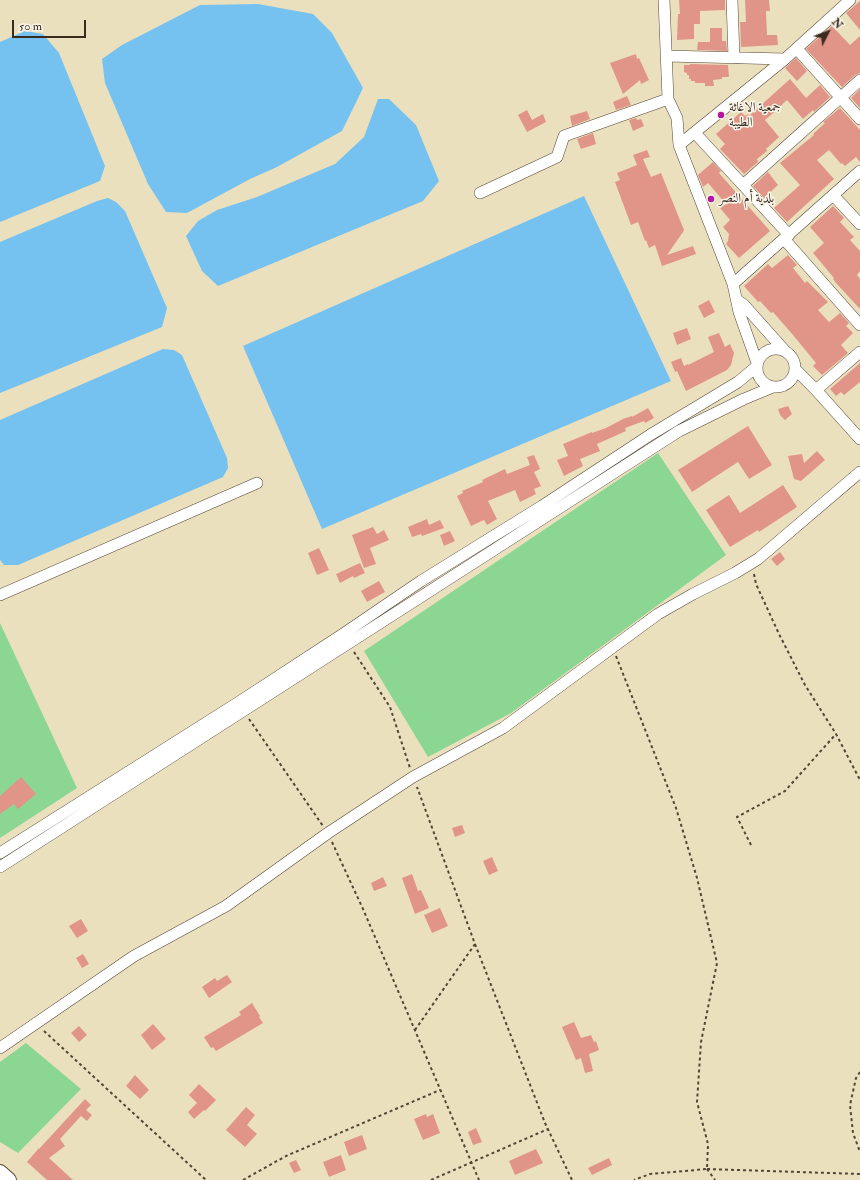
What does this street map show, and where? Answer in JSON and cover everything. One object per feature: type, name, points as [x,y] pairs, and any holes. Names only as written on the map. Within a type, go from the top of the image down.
[{"type":"main road","points":[[0,1172],[10,1180]]},
{"type":"street","points":[[664,0],[668,99],[677,118],[679,145],[733,284],[736,298],[739,312],[756,365],[758,376],[767,385],[773,387],[786,385],[794,376],[795,369],[793,359],[736,298]]},
{"type":"street","points":[[732,0],[734,58]]},
{"type":"street","points":[[679,145],[796,50],[850,0]]},
{"type":"street","points":[[796,50],[860,119]]},
{"type":"street","points":[[666,56],[785,59]]},
{"type":"street","points":[[742,184],[860,80]]},
{"type":"street","points":[[480,193],[556,158],[564,136],[668,99]]},
{"type":"street","points":[[695,133],[742,184],[860,325]]},
{"type":"street","points":[[733,284],[860,171]]},
{"type":"street","points":[[833,195],[860,224]]},
{"type":"street","points":[[0,853],[239,702],[421,581],[542,506],[650,434],[738,382],[756,365],[763,353],[774,348],[785,351]]},
{"type":"street","points":[[816,390],[860,352]]},
{"type":"street","points":[[795,369],[860,439]]},
{"type":"street","points":[[0,867],[349,644],[679,430],[773,387]]},
{"type":"street","points":[[0,1048],[134,956],[226,906],[328,833],[413,777],[503,728],[658,614],[758,559],[860,472]]},
{"type":"street","points":[[0,595],[257,483]]},
{"type":"path","points":[[758,559],[753,570],[756,584],[779,634],[802,679],[836,734],[860,780]]},
{"type":"path","points":[[349,644],[390,707],[413,777],[475,944],[548,1129],[572,1180]]},
{"type":"path","points":[[613,648],[676,808],[697,878],[717,963],[701,1042],[697,1102],[708,1144],[707,1170],[715,1180]]},
{"type":"path","points":[[243,711],[328,833],[363,909],[479,1180]]},
{"type":"path","points":[[751,845],[737,817],[785,791],[836,734]]},
{"type":"path","points":[[415,1031],[475,944]]},
{"type":"path","points":[[36,1023],[206,1180]]},
{"type":"path","points":[[860,1072],[856,1078],[850,1104],[853,1133],[860,1152]]},
{"type":"path","points":[[243,1180],[286,1156],[440,1090]]},
{"type":"path","points":[[431,1180],[548,1129]]},
{"type":"path","points":[[634,1180],[650,1174],[707,1170],[860,1174]]},
{"type":"green space","points":[[658,453],[726,555],[511,713],[428,757],[364,651]]},
{"type":"green space","points":[[0,623],[77,788],[0,838]]},
{"type":"green space","points":[[26,1043],[81,1089],[18,1153],[0,1142],[0,1062]]},
{"type":"water","points":[[258,4],[313,14],[332,33],[363,88],[342,131],[277,167],[250,179],[187,213],[166,212],[148,184],[105,83],[102,59],[122,45],[200,5]]},
{"type":"water","points":[[25,31],[43,34],[59,53],[105,166],[100,181],[0,222],[0,42]]},
{"type":"water","points":[[378,99],[389,99],[416,125],[439,181],[423,201],[218,286],[202,271],[186,236],[198,221],[217,210],[257,197],[335,164],[364,137]]},
{"type":"water","points":[[584,196],[671,381],[322,529],[243,346]]},
{"type":"water","points":[[108,198],[116,202],[125,211],[167,308],[162,327],[0,393],[0,242],[97,201]]},
{"type":"water","points":[[163,349],[174,350],[182,355],[227,458],[228,468],[223,477],[18,565],[4,565],[0,560],[0,420]]},
{"type":"building","points":[[679,0],[725,0],[725,10],[700,11],[700,24],[694,24],[694,39],[677,40],[678,14],[680,14]]},
{"type":"building","points":[[745,0],[769,0],[770,11],[766,11],[767,35],[777,35],[778,45],[741,47],[740,22],[746,22]]},
{"type":"building","points":[[860,1],[860,30],[846,13]]},
{"type":"building","points":[[832,26],[850,45],[860,36],[860,73],[855,75],[842,87],[806,49]]},
{"type":"building","points":[[710,28],[722,28],[722,41],[726,41],[727,51],[697,50],[698,42],[710,42]]},
{"type":"building","points":[[636,54],[637,59],[639,58],[649,80],[641,84],[640,80],[623,94],[610,63]]},
{"type":"building","points":[[796,58],[807,71],[797,81],[785,68]]},
{"type":"building","points":[[684,65],[728,65],[729,77],[722,77],[722,79],[713,80],[714,86],[705,86],[705,83],[695,83],[695,81],[691,81],[691,79],[689,79],[689,75],[687,75],[687,73],[684,72]]},
{"type":"building","points":[[790,79],[806,98],[820,85],[830,97],[814,112],[813,110],[803,119],[787,100],[765,120],[779,137],[766,149],[767,151],[757,159],[758,162],[744,174],[720,149],[725,144],[716,134],[741,112],[745,116],[748,114],[749,116]]},
{"type":"building","points":[[860,89],[860,108],[851,98]]},
{"type":"building","points":[[627,96],[631,105],[616,110],[613,102]]},
{"type":"building","points":[[840,108],[860,130],[860,162],[856,157],[845,166],[842,163],[841,164],[829,150],[817,160],[834,179],[787,222],[774,208],[800,185],[780,163],[814,135],[813,134],[825,123],[823,122]]},
{"type":"building","points":[[527,110],[532,120],[543,114],[546,122],[527,132],[518,115]]},
{"type":"building","points":[[587,111],[590,119],[572,126],[570,116]]},
{"type":"building","points":[[636,118],[637,120],[641,119],[644,126],[633,131],[629,120]]},
{"type":"building","points":[[593,133],[596,144],[581,149],[577,139]]},
{"type":"building","points":[[647,150],[650,157],[643,159],[651,177],[661,173],[684,230],[667,255],[693,246],[696,254],[662,266],[655,245],[649,248],[638,222],[631,225],[615,182],[620,180],[617,173],[637,165],[633,155]]},
{"type":"building","points":[[713,162],[721,171],[719,173],[770,231],[739,258],[726,244],[729,234],[723,227],[730,220],[720,208],[726,204],[708,183],[703,187],[698,175]]},
{"type":"building","points":[[768,172],[778,185],[764,198],[753,186]]},
{"type":"building","points":[[833,206],[844,218],[840,222],[854,237],[850,240],[860,251],[860,271],[857,275],[860,279],[860,309],[836,283],[833,279],[834,278],[813,253],[824,243],[810,227]]},
{"type":"building","points":[[788,255],[797,265],[793,268],[805,283],[807,281],[828,302],[818,310],[829,322],[840,313],[849,323],[846,326],[853,333],[841,345],[848,353],[822,375],[813,366],[816,363],[773,312],[771,313],[760,301],[758,302],[744,286],[768,264],[772,268]]},
{"type":"building","points":[[709,300],[715,312],[704,318],[698,306]]},
{"type":"building","points":[[687,328],[691,339],[677,345],[673,333]]},
{"type":"building","points":[[719,333],[725,347],[730,344],[734,353],[731,365],[727,370],[686,391],[671,362],[681,358],[684,366],[714,352],[708,337]]},
{"type":"building","points":[[860,363],[860,382],[844,395],[841,392],[836,396],[830,389]]},
{"type":"building","points":[[788,406],[792,414],[785,420],[780,415],[778,409]]},
{"type":"building","points":[[648,408],[654,418],[645,423],[644,421],[625,428],[626,431],[597,444],[600,451],[580,459],[583,466],[564,476],[557,460],[568,456],[563,444],[606,428],[623,419],[632,417]]},
{"type":"building","points":[[748,426],[772,465],[749,479],[738,462],[692,492],[678,470]]},
{"type":"building","points":[[817,451],[825,460],[801,481],[794,479],[788,456],[802,454],[804,463]]},
{"type":"building","points":[[534,455],[540,469],[534,472],[541,486],[534,489],[536,494],[520,502],[515,490],[488,501],[497,519],[487,525],[484,520],[471,526],[457,496],[463,493],[462,491],[483,482],[482,480],[505,469],[507,474],[530,465],[527,457]]},
{"type":"building","points":[[783,485],[797,507],[759,532],[758,530],[730,547],[706,510],[729,495],[740,513]]},
{"type":"building","points":[[427,519],[429,525],[440,520],[444,528],[422,536],[421,534],[412,537],[408,527]]},
{"type":"building","points":[[373,527],[377,534],[384,530],[389,540],[370,548],[376,564],[364,568],[352,535]]},
{"type":"building","points":[[450,531],[455,541],[444,546],[440,535]]},
{"type":"building","points":[[319,548],[329,570],[317,575],[308,553]]},
{"type":"building","points":[[780,552],[785,559],[777,566],[771,559]]},
{"type":"building","points":[[360,563],[365,573],[354,578],[353,576],[340,583],[336,574]]},
{"type":"building","points":[[379,581],[385,592],[367,602],[361,591]]},
{"type":"building","points":[[21,777],[36,794],[18,809],[14,804],[0,814],[0,796]]},
{"type":"building","points":[[462,825],[465,833],[455,837],[452,828]]},
{"type":"building","points":[[492,857],[498,871],[489,875],[483,861]]},
{"type":"building","points":[[412,874],[418,891],[421,890],[429,908],[415,914],[402,878]]},
{"type":"building","points":[[383,877],[387,886],[374,891],[371,883]]},
{"type":"building","points":[[440,908],[448,926],[432,933],[424,915]]},
{"type":"building","points":[[81,919],[88,931],[77,938],[69,926]]},
{"type":"building","points":[[83,954],[89,964],[82,968],[76,958]]},
{"type":"building","points":[[227,975],[232,982],[209,998],[202,987],[215,978],[217,981]]},
{"type":"building","points":[[252,1003],[263,1023],[216,1051],[213,1047],[211,1048],[204,1037],[241,1015],[239,1012]]},
{"type":"building","points":[[574,1022],[581,1038],[591,1035],[594,1042],[596,1041],[599,1050],[589,1054],[593,1071],[585,1073],[581,1058],[576,1060],[562,1027]]},
{"type":"building","points":[[153,1024],[166,1039],[152,1050],[141,1035]]},
{"type":"building","points":[[79,1026],[87,1035],[79,1042],[71,1033]]},
{"type":"building","points":[[135,1075],[149,1090],[140,1099],[126,1086]]},
{"type":"building","points":[[199,1084],[216,1100],[194,1119],[188,1112],[197,1103],[189,1095]]},
{"type":"building","points":[[85,1099],[91,1105],[86,1110],[92,1115],[87,1121],[81,1116],[60,1139],[65,1146],[49,1158],[73,1180],[47,1180],[27,1162]]},
{"type":"building","points":[[246,1107],[255,1115],[247,1125],[257,1134],[245,1147],[226,1130]]},
{"type":"building","points":[[426,1114],[427,1117],[433,1114],[440,1133],[423,1140],[414,1119]]},
{"type":"building","points":[[476,1128],[482,1142],[473,1145],[468,1132]]},
{"type":"building","points":[[362,1135],[367,1149],[349,1156],[344,1142]]},
{"type":"building","points":[[536,1149],[543,1163],[515,1175],[509,1161]]},
{"type":"building","points":[[341,1155],[346,1170],[329,1177],[323,1162]]},
{"type":"building","points":[[609,1158],[612,1165],[592,1175],[588,1168]]},
{"type":"building","points":[[296,1160],[301,1170],[294,1173],[289,1163]]},
{"type":"place","name":"جمعية الاغاثة الطيبة","points":[[721,115]]},
{"type":"place","name":"بلدية أم النصر","points":[[711,199]]}]
